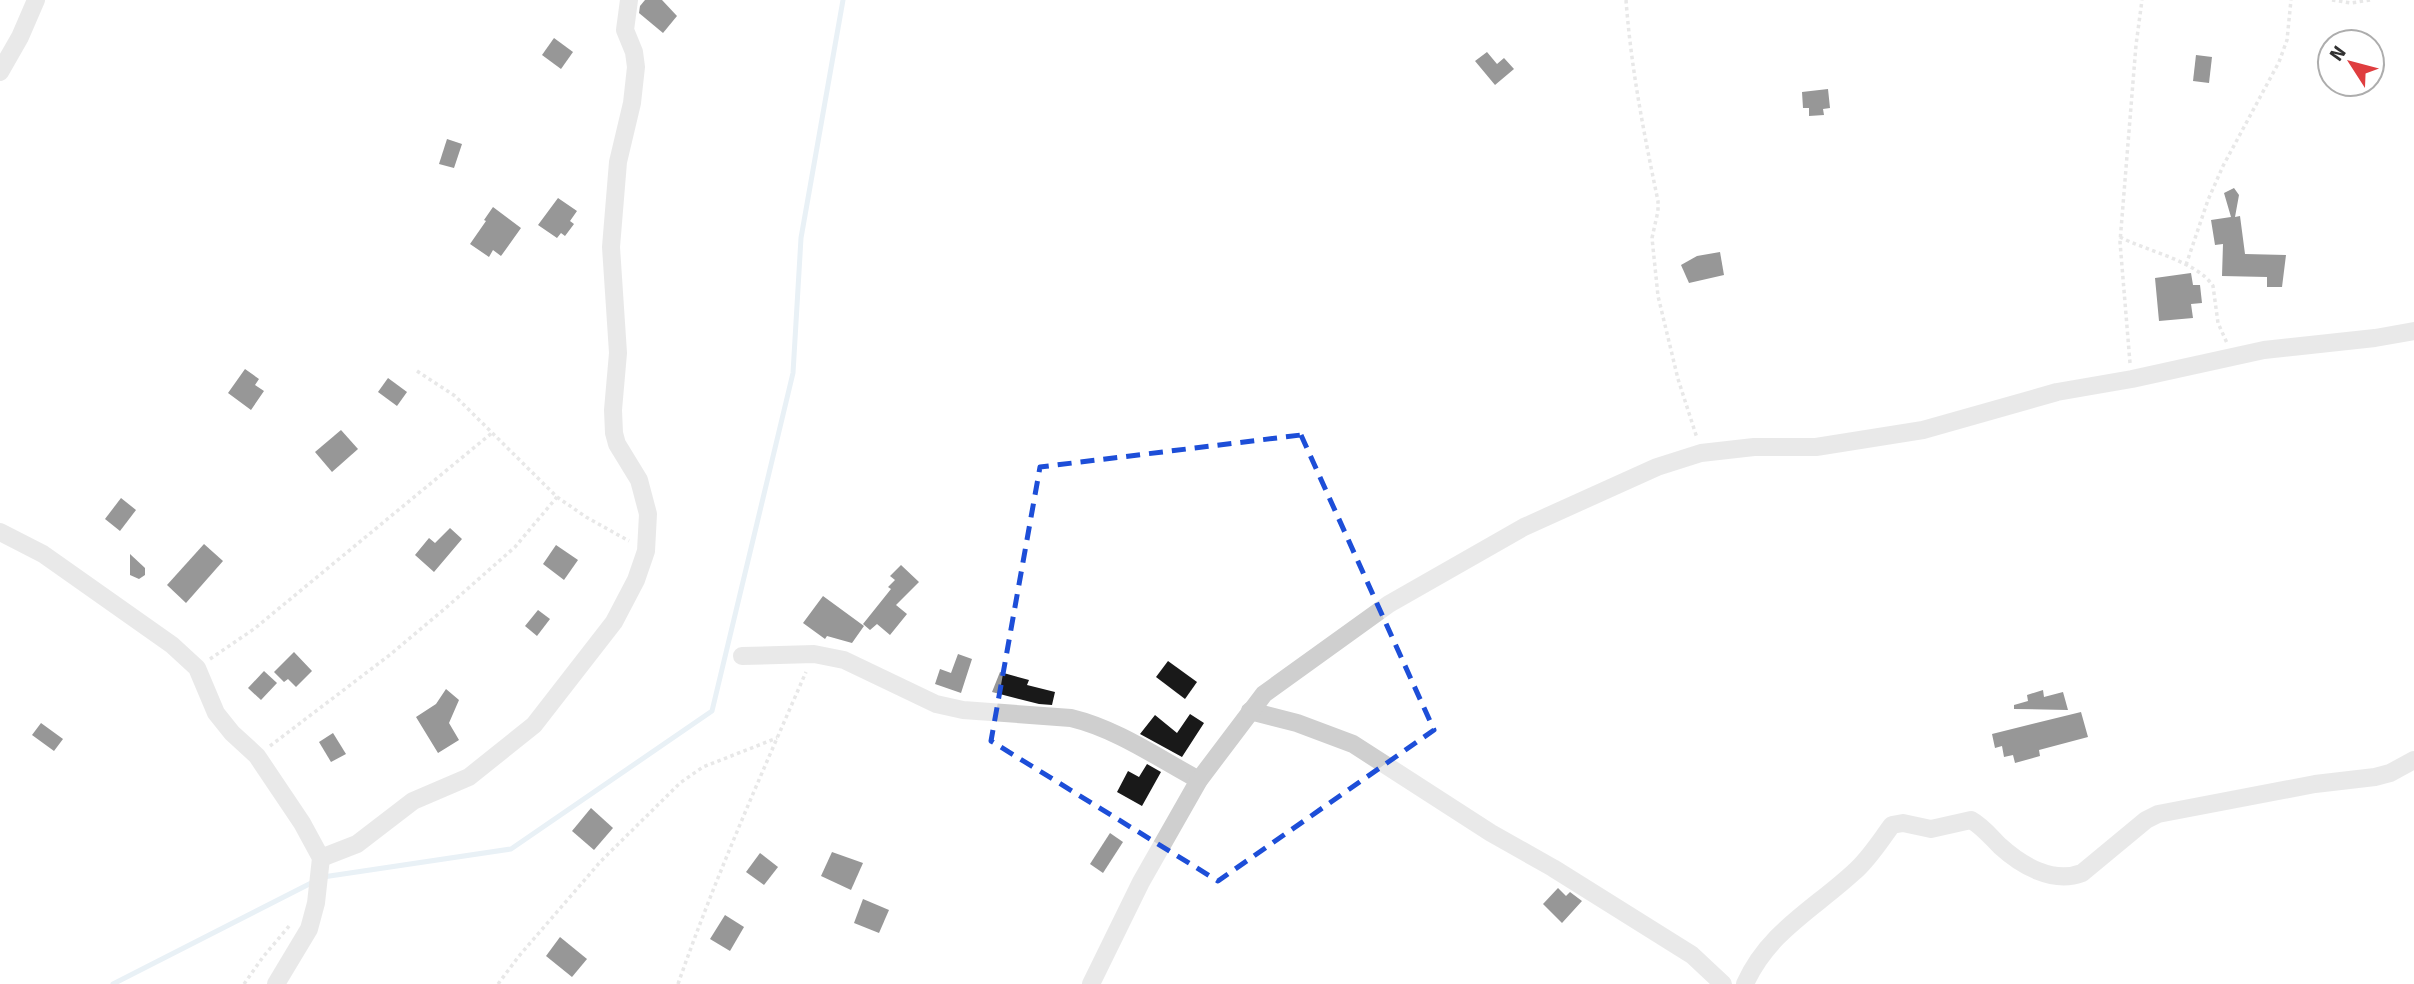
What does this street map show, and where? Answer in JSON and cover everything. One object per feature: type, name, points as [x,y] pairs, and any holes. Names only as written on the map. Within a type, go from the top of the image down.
[{"type":"street","points":[[0,72],[20,37],[36,0]]},
{"type":"street","points":[[321,858],[357,844],[413,801],[469,777],[534,725],[614,622],[636,580],[646,551],[648,514],[639,480],[617,444],[613,411],[618,353],[611,247],[618,162],[632,103],[636,68],[634,51],[625,30],[629,0]]},
{"type":"street","points":[[1091,984],[1141,882],[1199,780],[1250,711],[1280,681],[1389,604],[1524,527],[1657,467],[1701,453],[1754,447],[1816,447],[1923,430],[2057,393],[2264,350],[2414,331]]},
{"type":"street","points":[[0,532],[43,554],[172,645],[197,668],[216,713],[232,733],[257,756],[302,823],[321,858],[316,903],[309,929],[276,984]]},
{"type":"street","points":[[742,656],[814,654],[844,660],[936,704],[963,710],[1071,718],[1087,722],[1199,780]]},
{"type":"street","points":[[1250,711],[1297,723],[1353,744],[1491,833],[1682,948],[1723,984]]},
{"type":"street","points":[[1745,984],[1775,937],[1855,872],[1892,825],[1898,823],[1931,829],[1971,820],[2014,858],[2035,870],[2049,875],[2072,876],[2082,873],[2146,820],[2158,814],[2315,784],[2375,777],[2390,773],[2414,760]]},
{"type":"path","points":[[1626,0],[1632,68],[1658,201],[1652,239],[1658,296],[1678,379],[1701,453]]},
{"type":"path","points":[[2132,379],[2120,237],[2142,0]]},
{"type":"path","points":[[2186,265],[2208,200],[2223,166],[2279,62],[2287,40],[2291,0]]},
{"type":"path","points":[[2332,0],[2351,3],[2370,0]]},
{"type":"path","points":[[2120,237],[2204,275],[2213,286],[2218,323],[2223,336],[2238,356]]},
{"type":"path","points":[[417,371],[455,396],[558,497],[586,517],[646,551]]},
{"type":"path","points":[[197,668],[264,621],[493,432]]},
{"type":"path","points":[[257,756],[391,654],[448,606],[514,547],[558,497]]},
{"type":"path","points":[[678,984],[698,928],[814,654]]},
{"type":"path","points":[[498,984],[601,861],[680,783],[703,767],[777,738]]},
{"type":"path","points":[[244,984],[286,928],[316,903]]},
{"type":"highlighted area","points":[[1301,435],[1434,730],[1218,881],[991,741],[1040,467]]},
{"type":"building","points":[[645,0],[662,0],[677,16],[663,33],[639,13]]},
{"type":"building","points":[[554,38],[573,52],[561,69],[542,55]]},
{"type":"building","points":[[1487,52],[1497,64],[1504,58],[1514,69],[1495,85],[1475,61]]},
{"type":"building","points":[[2196,55],[2212,57],[2209,83],[2193,81]]},
{"type":"building","points":[[1828,89],[1830,108],[1823,109],[1824,115],[1809,116],[1809,108],[1803,108],[1802,92]]},
{"type":"building","points":[[447,139],[462,144],[454,168],[439,164]]},
{"type":"building","points":[[2234,188],[2239,195],[2235,217],[2240,216],[2245,254],[2286,255],[2282,287],[2267,287],[2267,277],[2222,276],[2223,244],[2215,245],[2211,220],[2231,217],[2224,193]]},
{"type":"building","points":[[558,198],[577,211],[570,221],[574,224],[565,236],[561,233],[557,238],[538,225]]},
{"type":"building","points":[[493,207],[521,228],[501,256],[493,250],[489,257],[470,244]]},
{"type":"building","points":[[1720,252],[1724,275],[1689,283],[1681,265],[1697,256]]},
{"type":"building","points":[[2191,273],[2193,285],[2200,285],[2202,303],[2191,304],[2193,318],[2159,321],[2155,278]]},
{"type":"building","points":[[245,369],[259,379],[255,385],[264,391],[251,410],[228,393]]},
{"type":"building","points":[[388,378],[407,392],[397,406],[378,392]]},
{"type":"building","points":[[341,430],[358,449],[332,472],[315,452]]},
{"type":"building","points":[[121,498],[136,510],[120,531],[105,519]]},
{"type":"building","points":[[450,528],[462,539],[434,572],[415,555],[429,538],[435,543]]},
{"type":"building","points":[[204,544],[223,561],[186,603],[167,585]]},
{"type":"building","points":[[556,545],[578,560],[564,580],[543,564]]},
{"type":"building","points":[[130,554],[145,568],[145,575],[139,579],[130,575]]},
{"type":"building","points":[[901,565],[919,582],[896,605],[907,614],[890,635],[877,624],[870,630],[863,624],[891,589],[888,587],[895,580],[890,576]]},
{"type":"building","points":[[823,596],[864,626],[852,643],[827,636],[825,639],[803,623]]},
{"type":"building","points":[[538,610],[550,619],[537,636],[525,626]]},
{"type":"building","points":[[294,652],[312,671],[296,687],[288,679],[284,682],[274,672]]},
{"type":"building","points":[[958,654],[972,659],[961,693],[935,684],[940,669],[951,673]]},
{"type":"building","points":[[1168,661],[1197,682],[1185,699],[1156,677]]},
{"type":"building","points":[[264,671],[277,683],[261,700],[248,688]]},
{"type":"building","points":[[1000,672],[1029,680],[1027,685],[1055,692],[1052,705],[992,692]]},
{"type":"building","points":[[446,689],[459,700],[449,723],[459,740],[438,753],[416,717],[436,704]]},
{"type":"building","points":[[2043,690],[2044,697],[2063,692],[2068,710],[2014,709],[2014,705],[2028,701],[2027,695]]},
{"type":"building","points":[[2081,712],[2088,737],[2039,750],[2040,756],[2015,763],[2013,755],[2004,757],[2002,746],[1995,748],[1992,734]]},
{"type":"building","points":[[1190,714],[1204,723],[1182,757],[1140,734],[1155,715],[1177,733]]},
{"type":"building","points":[[41,723],[63,739],[54,751],[32,735]]},
{"type":"building","points":[[333,733],[346,754],[331,762],[319,742]]},
{"type":"building","points":[[1147,764],[1161,772],[1142,806],[1117,792],[1128,771],[1139,777]]},
{"type":"building","points":[[591,808],[613,828],[594,850],[572,831]]},
{"type":"building","points":[[1110,833],[1123,842],[1103,873],[1090,864]]},
{"type":"building","points":[[832,852],[863,863],[851,890],[821,876]]},
{"type":"building","points":[[760,853],[778,867],[764,885],[746,872]]},
{"type":"building","points":[[1558,888],[1566,896],[1570,892],[1582,901],[1562,923],[1543,904]]},
{"type":"building","points":[[863,899],[889,910],[879,933],[854,923]]},
{"type":"building","points":[[725,915],[744,927],[730,951],[710,939]]},
{"type":"building","points":[[560,937],[587,959],[572,977],[546,956]]},
{"type":"waterway","points":[[113,984],[323,877],[511,849],[712,711],[793,373],[801,238],[843,0]]}]
